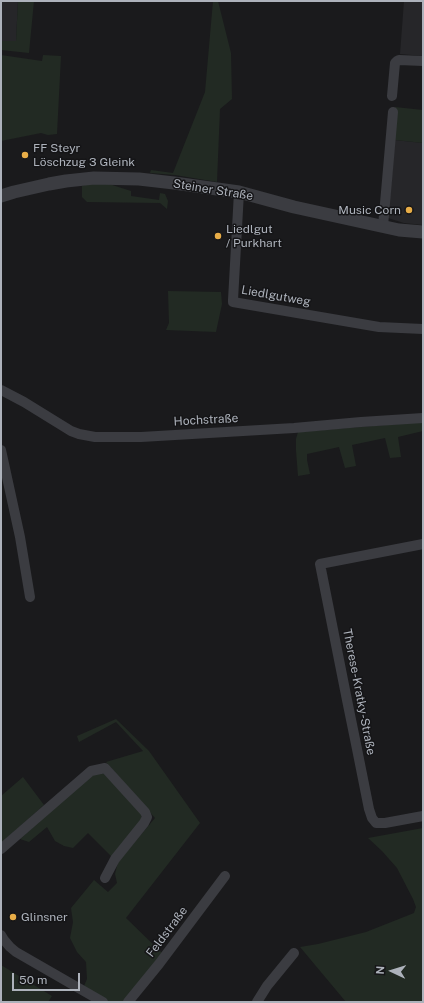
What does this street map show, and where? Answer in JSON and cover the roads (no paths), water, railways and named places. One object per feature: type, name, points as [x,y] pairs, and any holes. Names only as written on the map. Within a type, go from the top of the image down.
[{"type":"street","points":[[392,96],[395,63],[397,60],[423,61]]},
{"type":"street","points":[[383,226],[393,112]]},
{"type":"street","name":"Steiner Straße","points":[[1,196],[49,184],[94,178],[138,179],[239,192],[294,207],[399,230],[423,232]]},
{"type":"street","name":"Liedlgutweg","points":[[239,192],[233,302],[379,327],[423,328]]},
{"type":"street","name":"Hochstraße","points":[[1,390],[24,402],[71,431],[95,437],[141,437],[294,428],[423,418]]},
{"type":"street","points":[[1,450],[20,537],[30,597]]},
{"type":"street","name":"Therese-Kratky-Straße","points":[[423,544],[320,564],[372,818],[376,823],[385,823],[423,816]]},
{"type":"street","points":[[1,849],[91,771],[105,768],[148,817],[115,859],[105,878]]},
{"type":"street","name":"Feldstraße","points":[[128,1002],[226,876]]},
{"type":"street","points":[[1,935],[16,952],[103,1002]]},
{"type":"street","points":[[257,1002],[294,953]]},
{"type":"place","name":"FF Steyr Löschzug 3 Gleink","points":[[25,155]]},
{"type":"place","name":"Music Corn","points":[[409,210]]},
{"type":"place","name":"Liedlgut / Purkhart","points":[[218,236]]},
{"type":"place","name":"Glinsner","points":[[13,917]]}]
